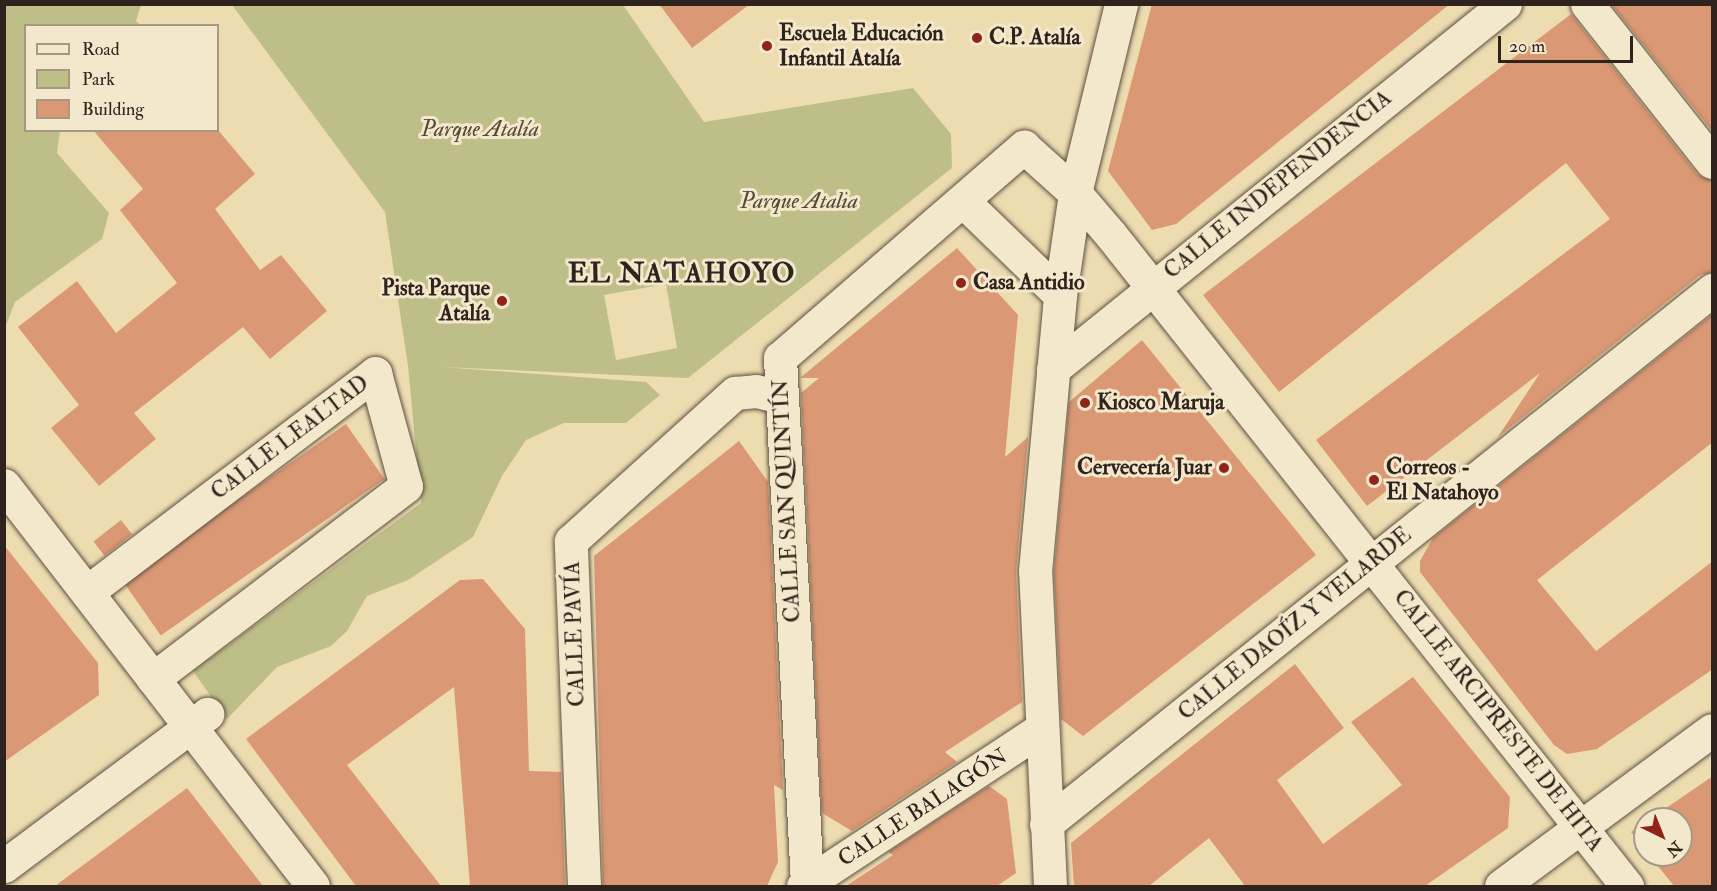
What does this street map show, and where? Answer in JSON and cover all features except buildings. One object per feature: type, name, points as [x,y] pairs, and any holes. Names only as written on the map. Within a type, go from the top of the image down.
[{"type":"street","points":[[1045,883],[1046,824],[1035,571],[1060,295],[1075,193],[1121,4]]},
{"type":"street","name":"CALLE INDEPENDENCIA","points":[[1053,369],[1150,287],[1504,4]]},
{"type":"street","points":[[1587,4],[1713,162]]},
{"type":"street","name":"CALLE SAN QUINTÍN","points":[[805,885],[780,358],[1024,147],[1075,193]]},
{"type":"street","name":"CALLE ARCIPRESTE DE HITA","points":[[1075,193],[1372,562],[1583,827],[1624,882]]},
{"type":"street","points":[[963,201],[1060,295]]},
{"type":"street","name":"CALLE DAOÍZ Y VELARDE","points":[[1046,824],[1713,290]]},
{"type":"street","name":"CALLE LEALTAD","points":[[87,592],[375,374],[406,486],[153,679]]},
{"type":"street","name":"CALLE PAVÍA","points":[[584,886],[571,541],[735,393],[756,391],[782,397]]},
{"type":"street","points":[[4,485],[153,679],[200,719],[313,886]]},
{"type":"street","points":[[4,866],[200,719]]},
{"type":"street","name":"CALLE BALAGÓN","points":[[805,885],[1041,729]]},
{"type":"street","points":[[1501,886],[1713,730]]},
{"type":"green space","points":[[5,4],[141,5],[136,21],[139,24],[24,24],[24,132],[60,132],[57,153],[109,213],[102,239],[15,302],[5,328]]},
{"type":"green space","name":"Parque Atalía","points":[[232,5],[623,5],[704,122],[913,88],[951,134],[952,168],[688,378],[442,367],[646,382],[660,395],[626,423],[564,423],[526,440],[502,476],[473,537],[408,580],[367,596],[347,631],[331,646],[277,667],[227,719],[193,671],[421,503],[408,366],[385,212]],"holes":[[[666,284],[677,348],[616,360],[604,295]]]},
{"type":"place","name":"C.P. Atalía","points":[[977,38]]},
{"type":"place","name":"Escuela Educación Infantil Atalía","points":[[767,46]]},
{"type":"place","name":"Casa Antidio","points":[[961,283]]},
{"type":"place","name":"Pista Parque Atalía","points":[[502,301]]},
{"type":"place","name":"Kiosco Maruja","points":[[1085,403]]},
{"type":"place","name":"Cervecería Juar","points":[[1224,468]]},
{"type":"place","name":"Correos - El Natahoyo","points":[[1374,480]]},
{"type":"district","name":"EL NATAHOYO","points":[[682,274]]},
{"type":"park label","name":"Parque Atalia","points":[[799,202]]}]
